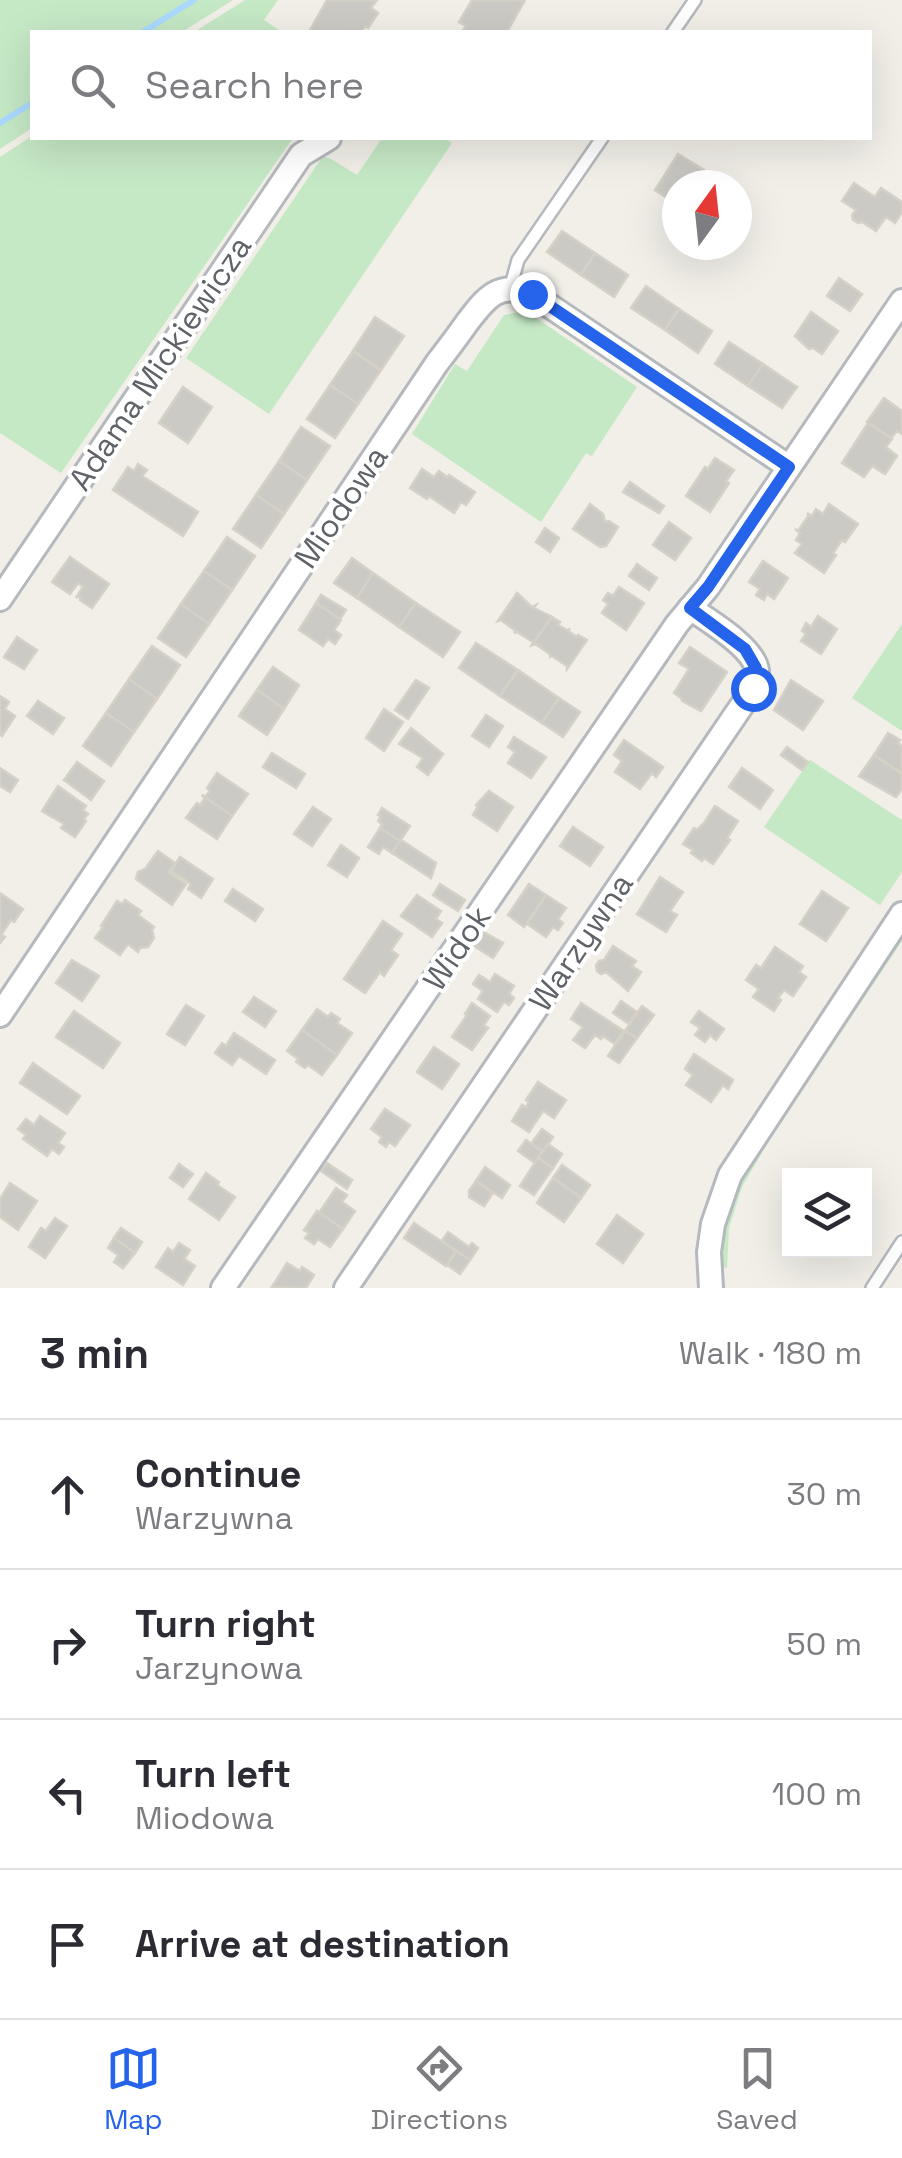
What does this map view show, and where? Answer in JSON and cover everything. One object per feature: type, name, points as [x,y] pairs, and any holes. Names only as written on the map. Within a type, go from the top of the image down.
[{"type":"street","name":"Adama Mickiewicza","points":[[0,599],[301,155],[326,140]]},
{"type":"street","points":[[510,289],[539,299],[789,467]]},
{"type":"street","name":"Miodowa","points":[[0,1014],[437,363],[486,298],[510,289]]},
{"type":"street","name":"Widok","points":[[223,1288],[902,301]]},
{"type":"street","name":"Warzywna","points":[[346,1288],[749,696],[757,674],[752,659],[733,639],[690,608]]},
{"type":"street","points":[[711,1288],[712,1224],[730,1175],[902,914]]},
{"type":"lane","points":[[674,30],[695,0]]},
{"type":"lane","points":[[510,289],[518,260],[601,140]]},
{"type":"lane","points":[[872,1288],[902,1242]]},
{"type":"green space","points":[[0,0],[233,0],[185,30],[30,30],[30,129],[0,149]]},
{"type":"green space","points":[[245,0],[278,0],[264,20],[279,30],[197,30]]},
{"type":"green space","points":[[30,137],[292,140],[61,473],[0,433],[0,157]]},
{"type":"green space","points":[[381,140],[452,143],[269,414],[186,358],[323,156],[357,175]]},
{"type":"green space","points":[[526,311],[637,387],[592,456],[586,453],[541,522],[412,434],[455,364],[467,371],[504,315]]},
{"type":"green space","points":[[902,624],[902,731],[852,698]]},
{"type":"green space","points":[[810,760],[902,820],[902,872],[880,905],[764,827]]},
{"type":"green space","points":[[902,929],[902,941],[742,1187],[729,1228],[727,1268],[720,1266],[738,1182]]},
{"type":"building","points":[[327,0],[377,0],[371,8],[378,13],[368,28],[310,30]]},
{"type":"building","points":[[472,0],[525,0],[508,30],[463,30],[466,26],[459,22]]},
{"type":"building","points":[[678,154],[704,170],[668,170]]},
{"type":"building","points":[[854,183],[875,197],[881,188],[902,202],[902,212],[895,223],[886,217],[876,231],[853,220],[856,210],[842,201]]},
{"type":"building","points":[[562,231],[595,253],[581,275],[547,252]]},
{"type":"building","points":[[595,253],[628,275],[614,297],[581,275]]},
{"type":"building","points":[[839,278],[862,294],[850,311],[827,296]]},
{"type":"building","points":[[646,286],[679,309],[665,330],[631,308]]},
{"type":"building","points":[[679,309],[712,331],[698,353],[665,330]]},
{"type":"building","points":[[811,312],[838,331],[822,354],[809,349],[795,336]]},
{"type":"building","points":[[375,317],[404,336],[381,370],[353,351]]},
{"type":"building","points":[[729,342],[763,364],[748,386],[715,364]]},
{"type":"building","points":[[353,351],[381,370],[358,404],[330,385]]},
{"type":"building","points":[[763,364],[797,387],[782,408],[748,386]]},
{"type":"building","points":[[330,385],[358,404],[335,438],[307,419]]},
{"type":"building","points":[[183,387],[212,407],[188,443],[159,423]]},
{"type":"building","points":[[884,398],[902,411],[902,434],[897,431],[891,438],[867,422]]},
{"type":"building","points":[[868,423],[892,439],[886,447],[897,456],[885,474],[872,466],[864,477],[842,463]]},
{"type":"building","points":[[301,427],[330,446],[307,480],[279,461]]},
{"type":"building","points":[[715,458],[734,470],[710,512],[686,496]]},
{"type":"building","points":[[279,461],[307,480],[284,514],[256,495]]},
{"type":"building","points":[[138,464],[147,470],[142,476],[198,512],[183,536],[113,490],[128,467],[134,471]]},
{"type":"building","points":[[422,469],[434,477],[439,471],[449,475],[475,492],[454,513],[410,488]]},
{"type":"building","points":[[630,482],[664,506],[659,513],[623,492]]},
{"type":"building","points":[[256,495],[284,514],[261,548],[233,529]]},
{"type":"building","points":[[590,504],[603,514],[605,522],[618,527],[606,546],[600,547],[573,529]]},
{"type":"building","points":[[829,504],[858,524],[845,542],[842,540],[824,573],[795,553],[802,544],[796,540],[800,533],[795,529],[798,531],[807,513],[812,516],[816,509],[823,514]]},
{"type":"building","points":[[669,522],[691,538],[675,560],[653,545]]},
{"type":"building","points":[[545,528],[559,538],[550,552],[536,542]]},
{"type":"building","points":[[227,537],[255,556],[232,590],[204,571]]},
{"type":"building","points":[[70,557],[109,584],[92,608],[76,598],[83,587],[78,583],[70,594],[52,582]]},
{"type":"building","points":[[352,558],[373,573],[357,598],[334,583]]},
{"type":"building","points":[[763,561],[788,578],[774,599],[767,594],[764,600],[756,595],[760,589],[749,582]]},
{"type":"building","points":[[637,564],[657,578],[649,590],[629,576]]},
{"type":"building","points":[[204,571],[232,590],[209,624],[181,604]]},
{"type":"building","points":[[373,573],[416,603],[399,627],[357,598]]},
{"type":"building","points":[[619,587],[644,603],[626,630],[602,613],[608,604],[603,600],[608,593],[613,596]]},
{"type":"building","points":[[517,593],[532,607],[536,605],[534,608],[552,617],[532,645],[533,642],[498,621]]},
{"type":"building","points":[[321,595],[346,610],[340,619],[316,603]]},
{"type":"building","points":[[316,603],[341,620],[334,630],[341,635],[335,644],[328,639],[323,646],[299,630]]},
{"type":"building","points":[[416,603],[460,632],[443,657],[399,627]]},
{"type":"building","points":[[181,604],[209,624],[186,657],[158,638]]},
{"type":"building","points":[[818,616],[837,629],[821,654],[801,641],[806,623],[811,627]]},
{"type":"building","points":[[552,617],[560,622],[558,625],[587,640],[567,669],[532,645]]},
{"type":"building","points":[[17,637],[37,650],[24,669],[4,657]]},
{"type":"building","points":[[476,643],[518,670],[500,696],[459,668]]},
{"type":"building","points":[[152,646],[180,665],[157,699],[129,679]]},
{"type":"building","points":[[690,647],[727,672],[701,711],[674,693],[689,669],[679,663]]},
{"type":"building","points":[[273,667],[299,685],[284,709],[257,690]]},
{"type":"building","points":[[518,670],[559,698],[542,723],[500,696]]},
{"type":"building","points":[[129,679],[157,699],[134,732],[106,713]]},
{"type":"building","points":[[416,680],[429,688],[408,719],[395,710]]},
{"type":"building","points":[[791,680],[823,701],[803,730],[774,710]]},
{"type":"building","points":[[257,690],[284,709],[267,735],[239,716]]},
{"type":"building","points":[[0,696],[9,702],[5,709],[15,716],[2,736],[0,734]]},
{"type":"building","points":[[559,698],[580,712],[563,737],[542,723]]},
{"type":"building","points":[[38,701],[64,718],[53,734],[27,716]]},
{"type":"building","points":[[384,709],[403,722],[384,751],[366,738]]},
{"type":"building","points":[[106,713],[134,732],[111,766],[83,746]]},
{"type":"building","points":[[486,715],[503,726],[489,747],[472,736]]},
{"type":"building","points":[[411,728],[443,754],[428,775],[417,767],[423,758],[399,744]]},
{"type":"building","points":[[888,733],[900,740],[902,774],[874,755]]},
{"type":"building","points":[[514,737],[546,757],[531,778],[508,763],[515,752],[508,747]]},
{"type":"building","points":[[624,740],[663,767],[656,777],[652,773],[640,789],[615,772],[622,761],[614,755]]},
{"type":"building","points":[[787,747],[808,762],[802,770],[781,755]]},
{"type":"building","points":[[272,753],[305,774],[296,788],[263,767]]},
{"type":"building","points":[[874,755],[902,774],[902,789],[896,797],[859,776]]},
{"type":"building","points":[[77,762],[104,781],[91,800],[64,780]]},
{"type":"building","points":[[0,768],[18,780],[10,792],[0,786]]},
{"type":"building","points":[[742,768],[773,790],[760,809],[729,787]]},
{"type":"building","points":[[217,773],[248,794],[232,816],[202,795],[205,797],[210,791],[207,788]]},
{"type":"building","points":[[58,786],[86,806],[86,821],[75,837],[61,828],[64,824],[42,811]]},
{"type":"building","points":[[489,791],[513,807],[497,831],[473,815],[476,805]]},
{"type":"building","points":[[202,795],[232,816],[217,839],[186,818],[205,798]]},
{"type":"building","points":[[715,806],[738,821],[713,864],[704,858],[702,861],[683,844]]},
{"type":"building","points":[[313,807],[331,819],[312,846],[294,834]]},
{"type":"building","points":[[382,808],[410,826],[400,841],[380,828],[378,815]]},
{"type":"building","points":[[573,827],[603,847],[590,866],[560,846]]},
{"type":"building","points":[[380,828],[400,841],[392,853],[383,847],[379,854],[368,847]]},
{"type":"building","points":[[401,840],[436,863],[431,878],[392,853]]},
{"type":"building","points":[[341,845],[359,858],[347,877],[328,865]]},
{"type":"building","points":[[158,851],[175,863],[169,872],[186,884],[172,905],[136,879]]},
{"type":"building","points":[[180,857],[213,879],[201,898],[188,889],[191,884],[171,871]]},
{"type":"building","points":[[660,877],[683,892],[670,911],[677,915],[666,932],[637,914]]},
{"type":"building","points":[[440,884],[465,900],[458,911],[433,895]]},
{"type":"building","points":[[529,884],[546,895],[524,927],[508,915]]},
{"type":"building","points":[[233,889],[263,909],[255,921],[225,901]]},
{"type":"building","points":[[822,891],[848,908],[826,941],[800,924]]},
{"type":"building","points":[[0,893],[23,909],[14,922],[11,920],[0,943]]},
{"type":"building","points":[[417,895],[441,911],[436,919],[442,923],[432,937],[401,916]]},
{"type":"building","points":[[546,895],[566,908],[558,919],[563,923],[558,930],[553,927],[546,937],[527,924]]},
{"type":"building","points":[[125,900],[154,927],[154,938],[138,952],[128,944],[120,955],[95,938],[117,901],[122,904]]},
{"type":"building","points":[[383,921],[402,934],[391,950],[398,955],[384,976],[380,972],[365,993],[344,979]]},
{"type":"building","points":[[480,930],[503,943],[493,958],[471,944]]},
{"type":"building","points":[[613,946],[636,961],[632,966],[641,972],[628,991],[606,972],[597,971],[596,965]]},
{"type":"building","points":[[775,947],[803,966],[799,972],[806,977],[793,996],[784,990],[774,1011],[753,997],[759,989],[746,980],[756,965],[761,968]]},
{"type":"building","points":[[72,960],[99,976],[82,1001],[56,983]]},
{"type":"building","points":[[495,974],[514,986],[509,994],[514,998],[509,1005],[504,1002],[497,1012],[478,999],[483,991],[473,984],[479,975],[490,982]]},
{"type":"building","points":[[254,997],[276,1011],[265,1027],[243,1012]]},
{"type":"building","points":[[621,1001],[637,1012],[629,1024],[613,1013]]},
{"type":"building","points":[[472,1003],[490,1016],[484,1025],[488,1028],[472,1050],[452,1037]]},
{"type":"building","points":[[581,1003],[624,1031],[615,1044],[595,1035],[585,1048],[573,1040],[583,1027],[571,1019]]},
{"type":"building","points":[[186,1005],[204,1016],[185,1045],[167,1034]]},
{"type":"building","points":[[642,1006],[654,1015],[637,1038],[625,1031]]},
{"type":"building","points":[[317,1009],[340,1019],[337,1023],[352,1033],[337,1055],[302,1030]]},
{"type":"building","points":[[74,1011],[120,1043],[103,1068],[56,1037]]},
{"type":"building","points":[[699,1011],[724,1029],[716,1040],[710,1035],[705,1042],[695,1035],[700,1028],[691,1022]]},
{"type":"building","points":[[302,1030],[337,1055],[322,1075],[296,1062],[298,1059],[287,1051]]},
{"type":"building","points":[[625,1031],[637,1038],[619,1063],[608,1056]]},
{"type":"building","points":[[234,1033],[275,1060],[266,1074],[239,1056],[232,1065],[215,1053],[222,1043],[226,1046]]},
{"type":"building","points":[[434,1047],[459,1064],[442,1089],[417,1072]]},
{"type":"building","points":[[694,1054],[733,1080],[728,1089],[723,1085],[711,1102],[686,1085],[693,1075],[685,1069]]},
{"type":"building","points":[[33,1063],[80,1096],[67,1114],[20,1083]]},
{"type":"building","points":[[538,1082],[566,1100],[554,1118],[543,1111],[529,1132],[512,1121],[522,1105],[526,1107],[526,1100]]},
{"type":"building","points":[[385,1109],[410,1125],[395,1146],[389,1142],[386,1147],[379,1142],[382,1137],[371,1129]]},
{"type":"building","points":[[40,1116],[65,1133],[58,1143],[64,1147],[59,1154],[52,1149],[47,1156],[23,1139],[26,1135],[18,1129],[26,1119],[34,1125]]},
{"type":"building","points":[[542,1129],[553,1137],[543,1152],[531,1144]]},
{"type":"building","points":[[526,1140],[543,1152],[535,1163],[518,1151]]},
{"type":"building","points":[[548,1144],[562,1154],[553,1168],[538,1158]]},
{"type":"building","points":[[538,1158],[553,1168],[534,1195],[520,1186]]},
{"type":"building","points":[[327,1163],[352,1180],[347,1189],[321,1171]]},
{"type":"building","points":[[179,1164],[193,1174],[183,1187],[170,1178]]},
{"type":"building","points":[[562,1165],[590,1185],[581,1198],[553,1178]]},
{"type":"building","points":[[485,1167],[510,1185],[502,1198],[476,1181]]},
{"type":"building","points":[[206,1173],[235,1197],[219,1220],[189,1199]]},
{"type":"building","points":[[553,1178],[581,1198],[564,1222],[537,1203]]},
{"type":"building","points":[[476,1181],[493,1193],[484,1206],[469,1197]]},
{"type":"building","points":[[10,1183],[37,1201],[18,1230],[0,1217],[0,1199]]},
{"type":"building","points":[[336,1188],[347,1195],[342,1202],[355,1211],[343,1229],[319,1213]]},
{"type":"building","points":[[317,1211],[343,1229],[330,1247],[318,1239],[314,1244],[305,1238],[309,1233],[304,1230]]},
{"type":"building","points":[[617,1215],[643,1234],[623,1263],[597,1244]]},
{"type":"building","points":[[55,1218],[67,1226],[45,1258],[29,1247],[41,1228],[46,1231]]},
{"type":"building","points":[[414,1223],[456,1251],[446,1266],[404,1238]]},
{"type":"building","points":[[121,1228],[142,1242],[135,1253],[114,1238]]},
{"type":"building","points":[[448,1232],[469,1247],[472,1243],[478,1248],[470,1260],[442,1241]]},
{"type":"building","points":[[114,1238],[135,1253],[123,1268],[114,1262],[118,1255],[108,1248]]},
{"type":"building","points":[[179,1243],[190,1250],[184,1259],[195,1266],[183,1285],[156,1267],[168,1248],[173,1252]]},
{"type":"building","points":[[456,1251],[470,1260],[460,1274],[447,1265]]},
{"type":"building","points":[[287,1263],[314,1275],[306,1288],[272,1287]]},
{"type":"waterway","points":[[146,30],[194,0]]},
{"type":"waterway","points":[[0,123],[30,104]]},
{"type":"route","points":[[532,294],[789,467],[690,608],[745,649],[756,668],[753,688]]}]
